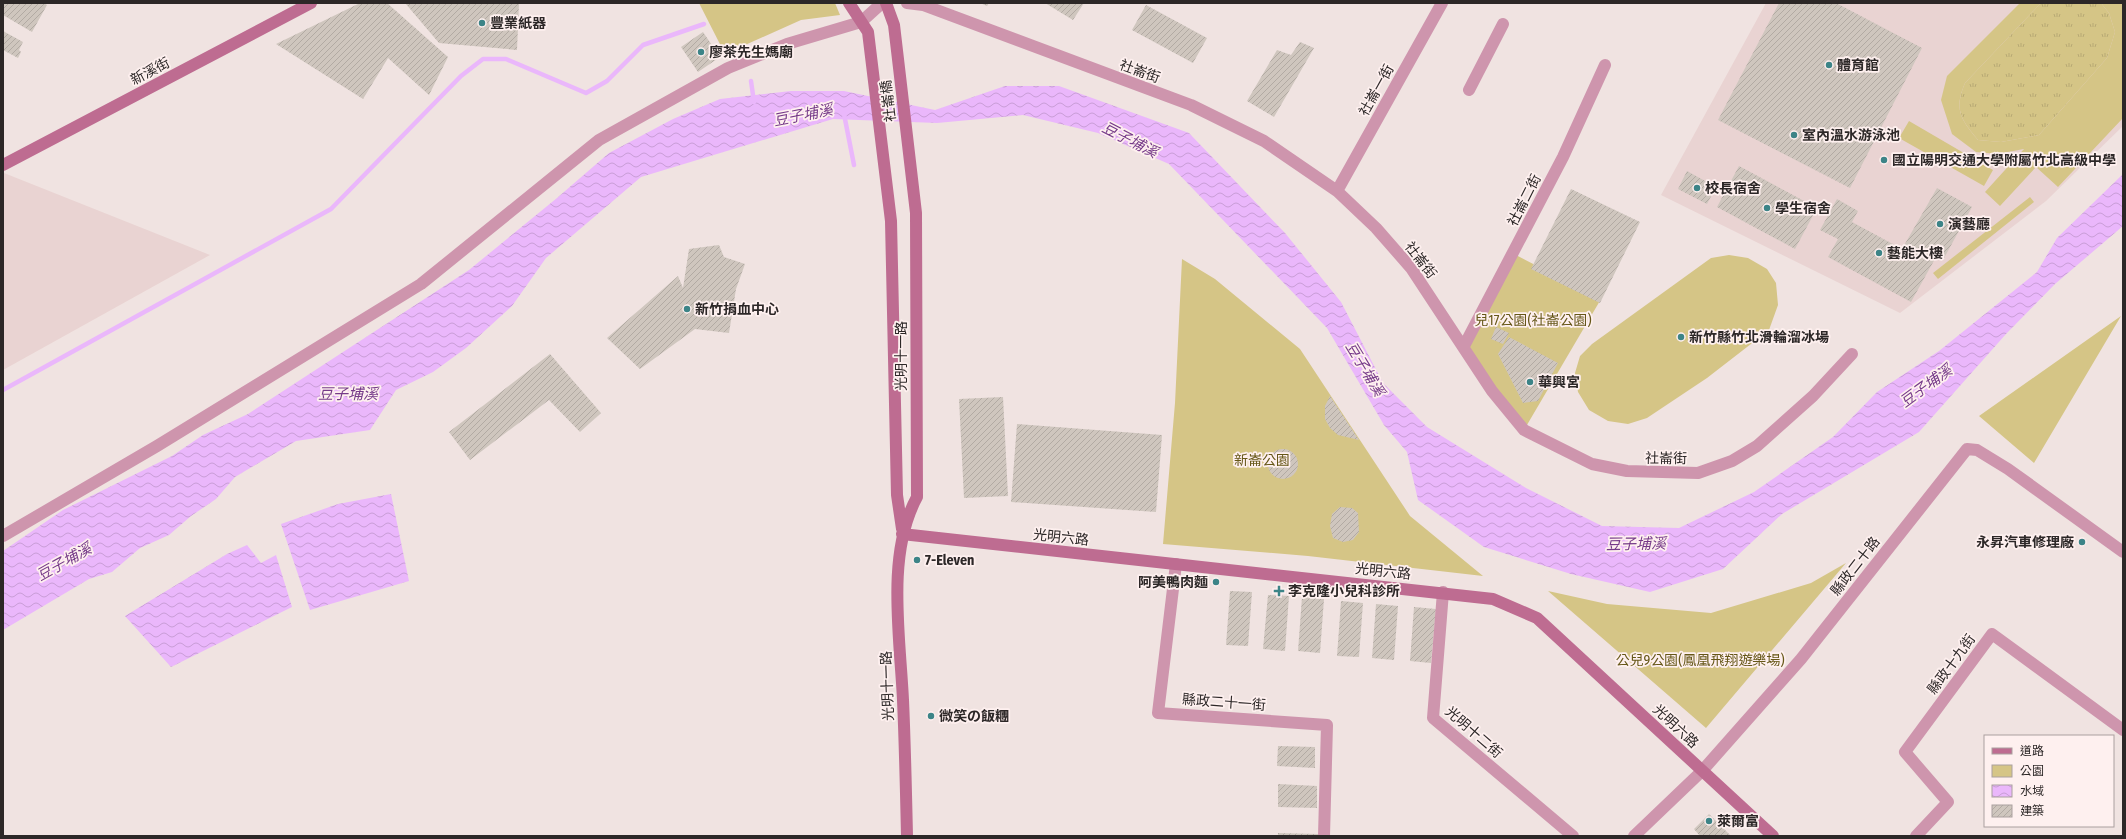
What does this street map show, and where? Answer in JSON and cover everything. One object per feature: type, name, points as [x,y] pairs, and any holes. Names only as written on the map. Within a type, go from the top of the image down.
[{"type":"street","name":"新溪街","points":[[3,165],[311,3]]},
{"type":"street","points":[[848,3],[861,22]]},
{"type":"street","points":[[3,536],[157,446],[421,284],[599,140],[728,68],[787,44],[861,22],[882,3]]},
{"type":"street","name":"社崙橋","points":[[886,3],[894,24],[912,175]]},
{"type":"street","name":"社崙街","points":[[907,3],[923,5],[1191,105],[1264,141],[1337,191],[1376,228],[1411,268],[1464,346],[1492,391],[1524,430],[1592,464],[1627,471],[1662,474],[1698,473],[1732,462],[1757,446],[1813,396],[1852,354]]},
{"type":"street","name":"社崙一街","points":[[1337,191],[1442,3]]},
{"type":"street","name":"社崙橋","points":[[861,22],[868,32],[887,177]]},
{"type":"street","points":[[1469,90],[1503,24]]},
{"type":"street","name":"社崙二街","points":[[1464,346],[1563,157],[1605,65]]},
{"type":"street","name":"光明十一路","points":[[907,836],[898,586],[902,534],[908,513],[917,497],[916,213],[912,175]]},
{"type":"street","name":"光明十一路","points":[[887,177],[891,221],[897,495],[902,534]]},
{"type":"street","name":"縣政二十路","points":[[1634,836],[1702,771],[1801,659],[1967,449],[1977,450],[2008,469],[2123,552]]},
{"type":"street","name":"光明六路","points":[[902,534],[1443,592],[1493,599],[1537,618],[1773,836]]},
{"type":"street","name":"縣政二十一街","points":[[1176,564],[1158,713],[1327,725],[1324,836]]},
{"type":"street","name":"光明十二街","points":[[1443,592],[1433,718],[1573,836]]},
{"type":"street","name":"縣政十九街","points":[[1916,836],[1948,802],[1905,752],[1992,634],[2123,730]]},
{"type":"shaded area","name":"國立陽明交通大學附屬竹北高級中學","points":[[1766,3],[2123,3],[2123,126],[2046,201],[1900,313],[1661,195]]},
{"type":"shaded area","points":[[4,173],[210,255],[3,370]]},
{"type":"green space","points":[[699,3],[835,3],[840,15],[801,20],[725,54]]},
{"type":"green space","points":[[2020,3],[2041,3],[1965,83],[1962,92],[1960,107],[1963,120],[1978,140],[2001,142],[2039,135],[2107,58],[2115,32],[2109,13],[2101,3],[2123,3],[2123,118],[2058,187],[2036,167],[2000,206],[1985,192],[2024,149],[1997,154],[1976,152],[1952,134],[1941,100],[1947,76]]},
{"type":"green space","points":[[2041,3],[2101,3],[2109,13],[2115,32],[2107,58],[2039,135],[2001,142],[1978,140],[1963,120],[1961,113],[1960,100],[1965,83]]},
{"type":"green space","points":[[1909,121],[1993,170],[1984,186],[1899,138]]},
{"type":"green space","points":[[2030,197],[2034,202],[1938,279],[1933,273]]},
{"type":"green space","name":"兒17公園(社崙公園)","points":[[1514,254],[1601,299],[1524,430],[1464,346]]},
{"type":"green space","name":"新竹縣竹北滑輪溜冰場","points":[[1729,255],[1748,258],[1767,269],[1776,283],[1778,305],[1769,330],[1707,378],[1647,418],[1628,424],[1608,421],[1589,410],[1578,392],[1575,373],[1580,356],[1592,344],[1711,258]]},
{"type":"green space","name":"新崙公園","points":[[1182,259],[1215,279],[1300,349],[1410,516],[1483,576],[1308,556],[1163,544],[1175,403]]},
{"type":"green space","points":[[2121,316],[2034,463],[1979,416]]},
{"type":"green space","name":"公兒9公園(鳳凰飛翔遊樂場)","points":[[1846,563],[1706,728],[1548,591],[1607,604],[1711,613],[1811,583]]},
{"type":"water","name":"豆子埔溪","points":[[1005,86],[1059,86],[1189,133],[1285,233],[1341,302],[1383,383],[1427,427],[1526,488],[1602,526],[1679,528],[1754,492],[1833,437],[1877,392],[1939,351],[2037,272],[2057,238],[2123,174],[2123,226],[2055,284],[2006,334],[1919,432],[1782,514],[1723,569],[1650,592],[1571,574],[1484,547],[1418,500],[1407,452],[1384,425],[1327,328],[1169,164],[1098,133],[1023,115],[937,123],[833,119],[641,177],[546,258],[512,306],[466,348],[433,372],[396,390],[370,430],[296,441],[235,477],[216,499],[191,516],[169,535],[140,548],[112,572],[89,579],[3,630],[3,551],[63,510],[172,456],[203,435],[248,414],[469,270],[609,153],[673,119],[720,99],[791,91],[844,91],[935,110]]},
{"type":"water","points":[[391,494],[409,581],[310,610],[281,524],[338,504]]},
{"type":"water","points":[[247,545],[261,563],[276,555],[292,607],[171,667],[125,616],[227,554]]},
{"type":"building","points":[[3,3],[44,3],[47,5],[32,32],[3,15]]},
{"type":"building","points":[[360,3],[387,3],[448,57],[429,95],[388,58],[363,99],[276,44]]},
{"type":"building","name":"豐業紙器","points":[[405,3],[519,3],[517,50],[439,43]]},
{"type":"building","points":[[980,3],[989,3],[987,6]]},
{"type":"building","points":[[1045,3],[1084,3],[1073,20]]},
{"type":"building","name":"體育館","points":[[1779,3],[1836,3],[1922,48],[1850,188],[1718,120]]},
{"type":"building","points":[[1146,5],[1207,38],[1193,63],[1132,30]]},
{"type":"building","points":[[3,31],[23,42],[19,50],[21,52],[18,58],[3,50]]},
{"type":"building","name":"廖茶先生媽廟","points":[[703,32],[720,57],[698,72],[681,47]]},
{"type":"building","points":[[1300,42],[1314,48],[1274,117],[1247,101],[1277,50],[1291,55]]},
{"type":"building","name":"學生宿舍","points":[[1739,166],[1817,208],[1795,249],[1717,207]]},
{"type":"building","name":"校長宿舍","points":[[1687,171],[1716,187],[1707,204],[1678,189]]},
{"type":"building","name":"藝能大樓","points":[[1937,188],[1972,207],[1943,260],[1936,257],[1911,302],[1828,257],[1838,239],[1820,230],[1837,199],[1858,211],[1852,222],[1902,249]]},
{"type":"building","points":[[1571,189],[1640,222],[1600,303],[1531,269]]},
{"type":"building","name":"新竹捐血中心","points":[[719,245],[724,257],[745,264],[736,289],[729,333],[695,329],[640,369],[607,338],[678,276],[683,288],[689,249]]},
{"type":"building","points":[[1496,327],[1509,333],[1503,344],[1491,339]]},
{"type":"building","name":"華興宮","points":[[1509,337],[1558,363],[1538,401],[1523,403],[1498,354]]},
{"type":"building","points":[[550,354],[601,413],[580,432],[549,400],[470,460],[449,432]]},
{"type":"building","points":[[1330,396],[1359,440],[1338,435],[1330,428],[1325,419],[1325,406]]},
{"type":"building","points":[[1003,397],[1008,496],[964,498],[959,399]]},
{"type":"building","points":[[1017,424],[1162,435],[1156,512],[1011,502]]},
{"type":"building","points":[[1283,449],[1294,453],[1298,464],[1294,475],[1283,479],[1272,475],[1268,464],[1272,453]]},
{"type":"building","points":[[1340,507],[1352,508],[1358,513],[1359,532],[1353,540],[1343,542],[1333,538],[1330,526],[1332,514]]},
{"type":"building","points":[[1230,591],[1252,592],[1248,646],[1226,645]]},
{"type":"building","points":[[1268,595],[1289,596],[1285,651],[1263,649]]},
{"type":"building","points":[[1302,597],[1324,599],[1320,653],[1298,651]]},
{"type":"building","points":[[1341,601],[1363,603],[1359,657],[1337,656]]},
{"type":"building","points":[[1376,604],[1398,606],[1394,660],[1372,658]]},
{"type":"building","points":[[1414,607],[1436,609],[1431,663],[1410,661]]},
{"type":"building","points":[[1278,746],[1315,747],[1315,768],[1277,766]]},
{"type":"building","points":[[1278,784],[1317,786],[1317,808],[1278,807]]},
{"type":"building","name":"萊爾富","points":[[1709,814],[1731,836],[1700,836],[1694,829]]},
{"type":"building","points":[[1278,833],[1318,834],[1318,836],[1278,836]]},
{"type":"waterway","points":[[3,390],[331,209],[461,76],[483,59],[506,59],[586,93],[607,81],[643,45],[704,24]]},
{"type":"waterway","points":[[751,81],[754,102]]},
{"type":"waterway","points":[[844,114],[854,165]]},
{"type":"place","name":"豐業紙器","points":[[482,23]]},
{"type":"place","name":"廖茶先生媽廟","points":[[701,52]]},
{"type":"place","name":"體育館","points":[[1829,65]]},
{"type":"place","name":"室內溫水游泳池","points":[[1794,135]]},
{"type":"place","name":"國立陽明交通大學附屬竹北高級中學","points":[[1884,160]]},
{"type":"place","name":"校長宿舍","points":[[1697,188]]},
{"type":"place","name":"學生宿舍","points":[[1767,208]]},
{"type":"place","name":"演藝廳","points":[[1940,224]]},
{"type":"place","name":"藝能大樓","points":[[1879,253]]},
{"type":"place","name":"新竹捐血中心","points":[[687,309]]},
{"type":"place","name":"新竹縣竹北滑輪溜冰場","points":[[1681,337]]},
{"type":"place","name":"華興宮","points":[[1530,382]]},
{"type":"place","name":"永昇汽車修理廠","points":[[2082,542]]},
{"type":"place","name":"7-Eleven","points":[[917,560]]},
{"type":"place","name":"阿美鴨肉麵","points":[[1216,582]]},
{"type":"place","name":"李克隆小兒科診所","points":[[1279,591]]},
{"type":"place","name":"微笑の飯糰","points":[[931,716]]},
{"type":"place","name":"萊爾富","points":[[1709,821]]}]
